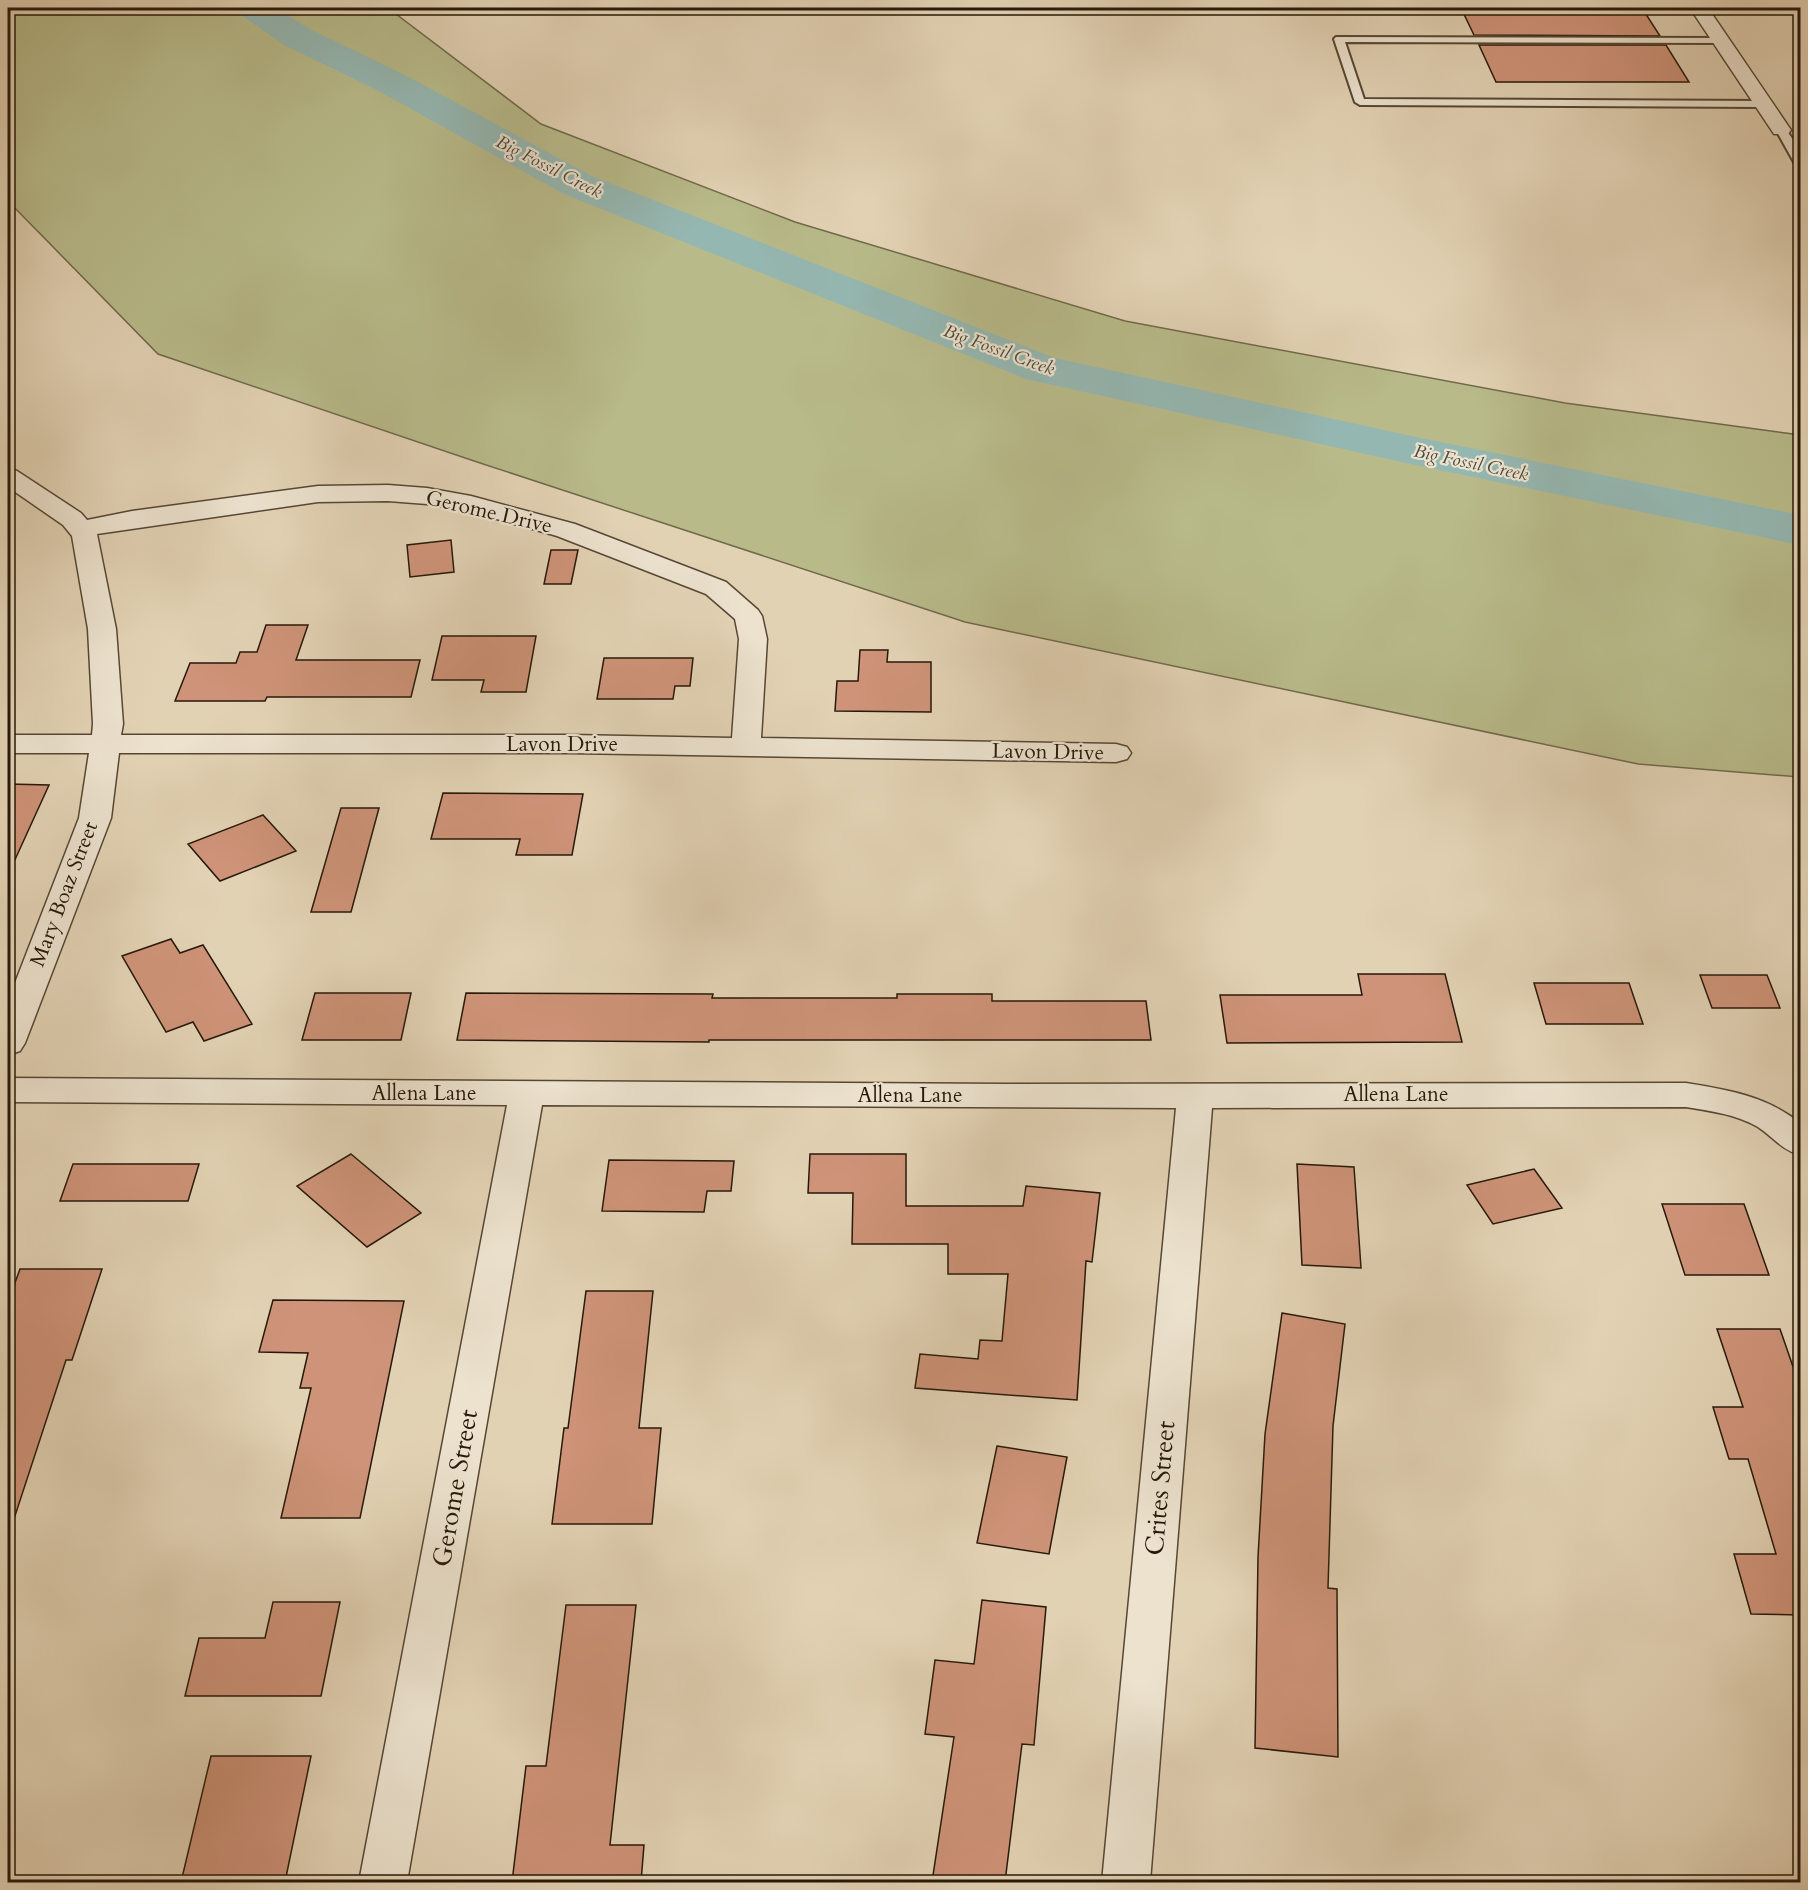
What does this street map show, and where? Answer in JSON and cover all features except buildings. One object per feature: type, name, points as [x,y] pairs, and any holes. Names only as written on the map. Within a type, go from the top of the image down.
[{"type":"street","points":[[1699,8],[1781,130]]},
{"type":"street","points":[[8,476],[72,519],[80,529]]},
{"type":"street","name":"Gerome Drive","points":[[80,529],[132,519],[318,494],[388,493],[428,496],[471,504],[566,530],[716,588],[748,616],[753,639],[746,747]]},
{"type":"street","name":"Mary Boaz Street","points":[[8,1043],[95,818],[108,724],[102,629],[85,536],[80,529]]},
{"type":"street","name":"Lavon Drive","points":[[8,744],[570,744],[1116,753]]},
{"type":"street","name":"Allena Lane","points":[[8,1090],[984,1096],[1686,1095],[1736,1103],[1771,1119],[1800,1142]]},
{"type":"street","name":"Gerome Street","points":[[383,1882],[527,1093]]},
{"type":"street","name":"Crites Street","points":[[1126,1882],[1195,1094]]},
{"type":"lane","points":[[1722,41],[1339,39],[1360,102],[1764,104]]},
{"type":"lane","points":[[1781,130],[1796,149],[1800,164]]},
{"type":"green space","points":[[8,8],[388,8],[541,124],[795,222],[1125,321],[1565,403],[1800,435],[1800,777],[1638,764],[965,622],[477,462],[158,354],[8,201]]},
{"type":"waterway","name":"Big Fossil Creek","points":[[253,8],[297,37],[390,82],[578,185],[1042,369],[1411,450],[1800,530]]}]
